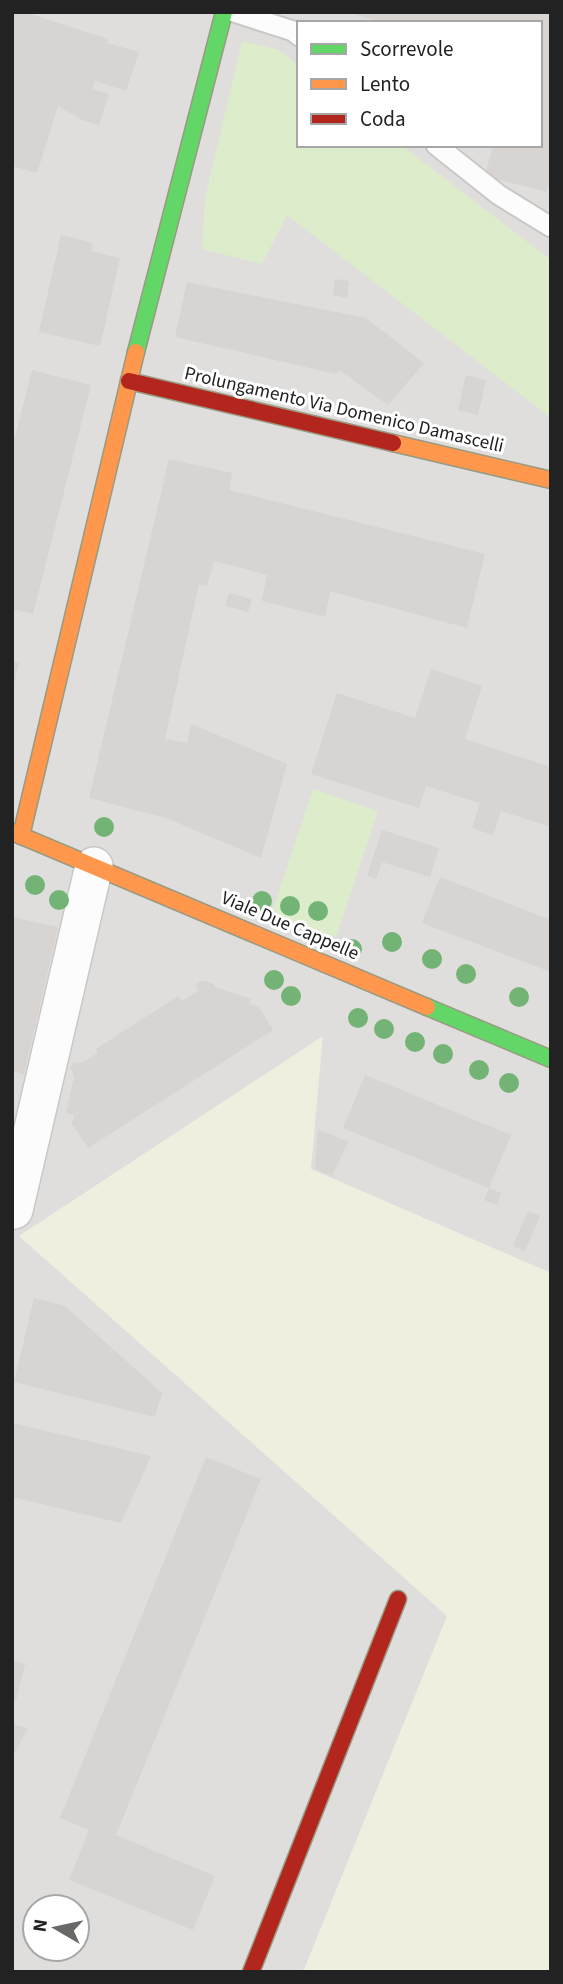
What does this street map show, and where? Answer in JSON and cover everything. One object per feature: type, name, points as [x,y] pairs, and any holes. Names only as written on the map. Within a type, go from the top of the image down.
[{"type":"street","points":[[17,834],[224,12]]},
{"type":"street","name":"Prolungamento Via Domenico Damascelli","points":[[129,381],[551,480]]},
{"type":"street","name":"Viale Due Cappelle","points":[[17,834],[551,1059]]},
{"type":"street","points":[[14,1210],[94,866]]},
{"type":"street","points":[[251,1972],[398,1599]]},
{"type":"lane","points":[[234,12],[297,34]]},
{"type":"lane","points":[[439,147],[499,195],[551,227]]},
{"type":"shaded area","points":[[12,12],[551,12],[551,1972],[12,1972]]},
{"type":"green space","points":[[242,41],[279,50],[297,64],[297,147],[404,147],[551,260],[551,418],[287,215],[262,264],[202,249],[205,198]]},
{"type":"green space","points":[[313,789],[378,811],[336,937],[271,915]]},
{"type":"green space","points":[[323,1036],[311,1169],[551,1273],[551,1972],[303,1972],[447,1616],[19,1236]]},
{"type":"building","points":[[12,12],[24,12],[139,52],[126,91],[95,81],[92,89],[109,94],[99,125],[82,120],[58,106],[37,173],[12,166]]},
{"type":"building","points":[[347,12],[551,12],[551,179],[547,192],[485,176],[492,147],[542,147],[542,21],[377,21]]},
{"type":"building","points":[[61,235],[93,243],[91,251],[120,258],[100,346],[39,332]]},
{"type":"building","points":[[335,279],[349,281],[347,298],[333,295]]},
{"type":"building","points":[[187,282],[366,318],[424,363],[388,405],[339,370],[336,374],[175,337]]},
{"type":"building","points":[[32,370],[91,385],[33,614],[12,609],[12,448]]},
{"type":"building","points":[[466,375],[486,380],[478,415],[458,410]]},
{"type":"building","points":[[169,459],[232,473],[229,490],[485,554],[467,628],[330,591],[325,617],[262,601],[267,575],[214,561],[207,586],[199,584],[165,739],[187,743],[191,724],[287,764],[261,858],[166,818],[89,798]]},
{"type":"building","points":[[229,593],[252,599],[248,612],[225,606]]},
{"type":"building","points":[[12,661],[19,663],[13,688],[12,688]]},
{"type":"building","points":[[431,669],[482,686],[465,739],[551,767],[551,827],[501,811],[493,835],[472,828],[480,803],[426,786],[419,808],[311,774],[337,693],[415,718]]},
{"type":"building","points":[[382,830],[439,848],[430,877],[382,862],[376,879],[367,876]]},
{"type":"building","points":[[440,877],[551,920],[551,972],[422,923]]},
{"type":"building","points":[[12,917],[58,927],[24,1074],[12,1071]]},
{"type":"building","points":[[199,981],[212,983],[215,987],[251,999],[249,1004],[259,1007],[273,1030],[88,1148],[72,1124],[74,1115],[66,1113],[74,1077],[70,1067],[73,1063],[83,1062],[98,1053],[96,1049],[178,996],[181,1001],[198,991],[196,984]]},
{"type":"building","points":[[365,1075],[511,1135],[489,1188],[343,1128]]},
{"type":"building","points":[[318,1129],[348,1142],[332,1176],[315,1169]]},
{"type":"building","points":[[489,1188],[501,1193],[497,1205],[484,1200]]},
{"type":"building","points":[[528,1211],[540,1216],[525,1251],[513,1246]]},
{"type":"building","points":[[34,1298],[65,1306],[162,1393],[155,1417],[14,1382]]},
{"type":"building","points":[[12,1423],[151,1456],[121,1523],[12,1497]]},
{"type":"building","points":[[206,1457],[261,1479],[116,1835],[215,1876],[193,1930],[69,1880],[89,1830],[60,1818]]},
{"type":"building","points":[[12,1661],[25,1664],[16,1701],[12,1700]]},
{"type":"building","points":[[12,1724],[28,1728],[12,1758]]},
{"type":"traffic: fast","points":[[136,352],[224,12]]},
{"type":"traffic: fast","points":[[427,1007],[551,1059]]},
{"type":"traffic: slow","points":[[21,836],[136,352]]},
{"type":"traffic: slow","points":[[393,443],[551,480]]},
{"type":"traffic: slow","points":[[12,832],[427,1007]]},
{"type":"traffic: jam","points":[[129,381],[393,443]]},
{"type":"traffic: jam","points":[[251,1972],[398,1599]]}]
